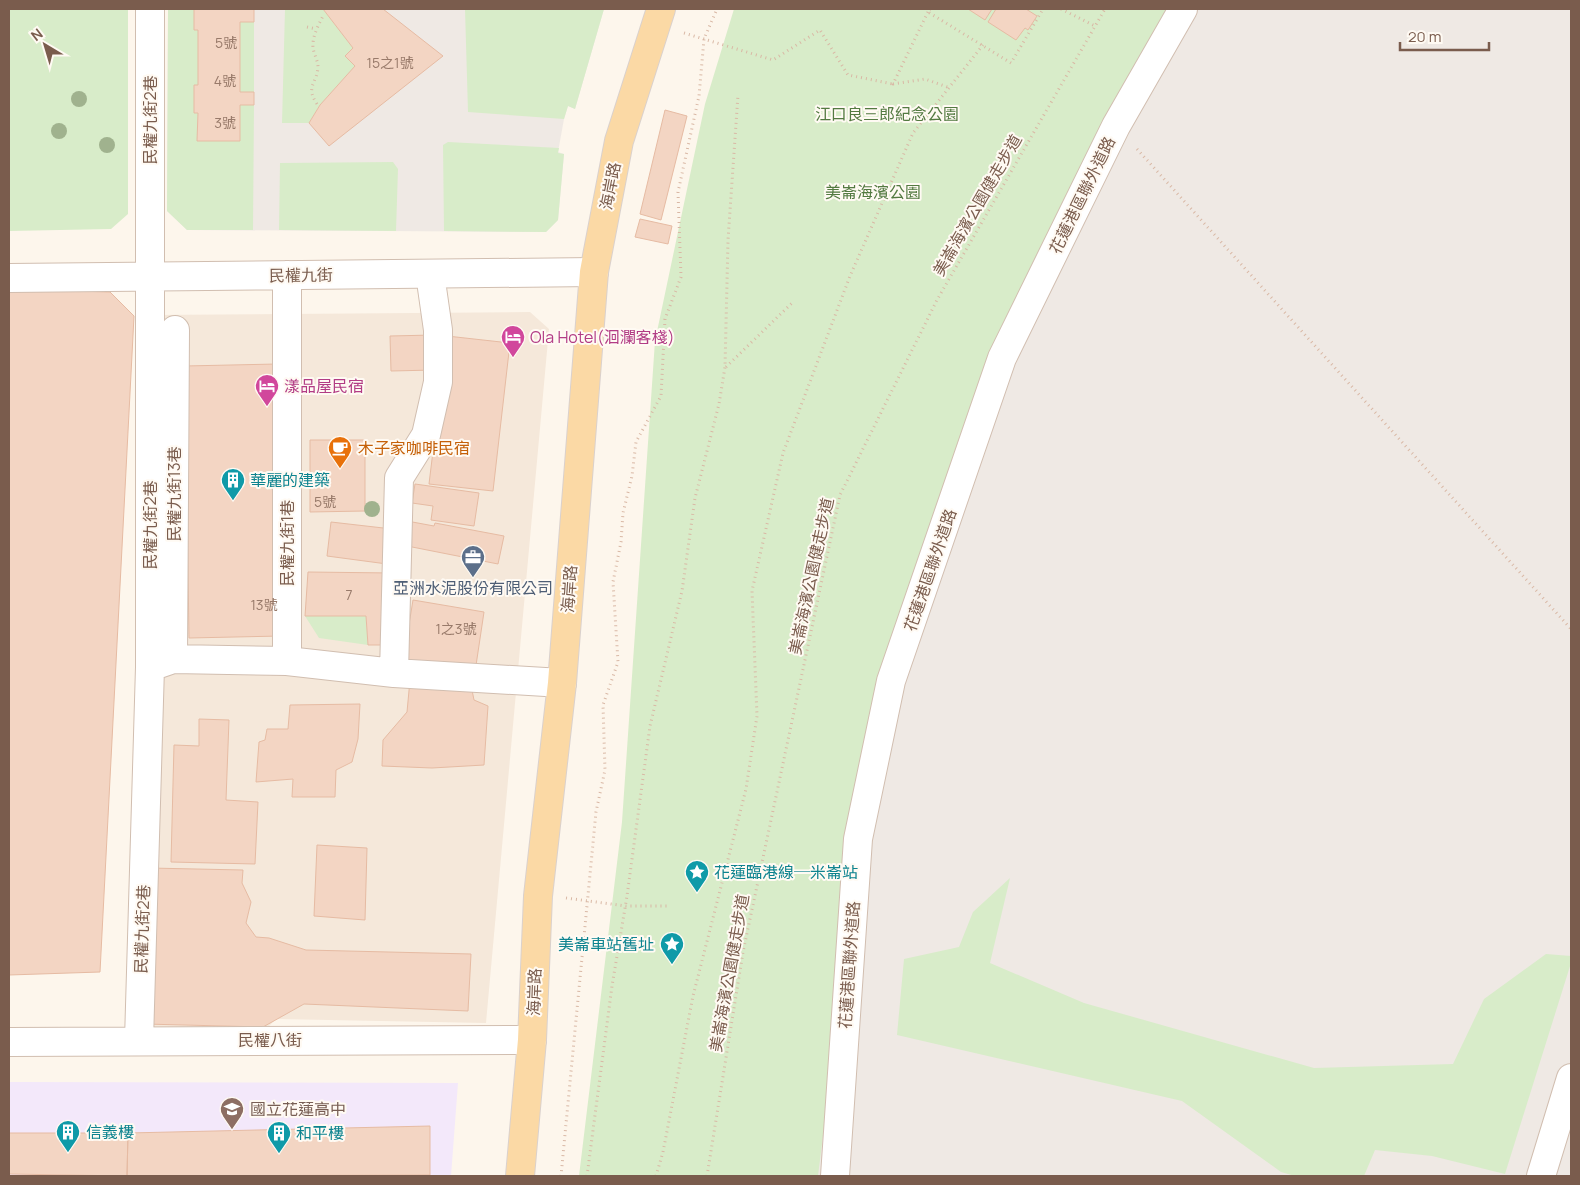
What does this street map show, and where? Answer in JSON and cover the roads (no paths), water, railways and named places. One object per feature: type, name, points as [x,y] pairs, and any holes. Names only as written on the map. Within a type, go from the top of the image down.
[{"type":"main road","name":"海岸路","points":[[520,1176],[532,1040],[538,896],[562,683],[594,272],[619,141],[659,16]]},
{"type":"street","name":"民權九街2巷","points":[[140,1040],[161,663],[151,277],[150,9]]},
{"type":"street","name":"花蓮港區聯外道路","points":[[835,1176],[858,840],[892,681],[1002,358],[1116,126],[1182,9]]},
{"type":"street","name":"民權九街","points":[[9,278],[594,272]]},
{"type":"street","points":[[394,674],[399,478],[426,435],[438,382],[438,330],[430,274]]},
{"type":"street","name":"民權九街1巷","points":[[287,275],[287,661]]},
{"type":"street","name":"民權九街13巷","points":[[161,663],[174,330]]},
{"type":"street","points":[[161,663],[287,661],[394,674],[562,683]]},
{"type":"street","name":"民權八街","points":[[9,1042],[532,1040]]},
{"type":"street","points":[[1541,1176],[1571,1078]]},
{"type":"place","name":"Ola Hotel(洄瀾客棧)","points":[[513,358]]},
{"type":"place","name":"漾品屋民宿","points":[[267,407]]},
{"type":"place","name":"木子家咖啡民宿","points":[[340,469]]},
{"type":"place","name":"華麗的建築","points":[[233,501]]},
{"type":"place","name":"亞洲水泥股份有限公司","points":[[473,578]]},
{"type":"place","name":"花蓮臨港線─米崙站","points":[[697,893]]},
{"type":"place","name":"美崙車站舊址","points":[[672,965]]},
{"type":"place","name":"國立花蓮高中","points":[[232,1130]]},
{"type":"place","name":"信義樓","points":[[68,1153]]},
{"type":"place","name":"和平樓","points":[[279,1154]]},
{"type":"park label","name":"江口良三郎紀念公園","points":[[887,114]]},
{"type":"park label","name":"美崙海濱公園","points":[[873,192]]}]
